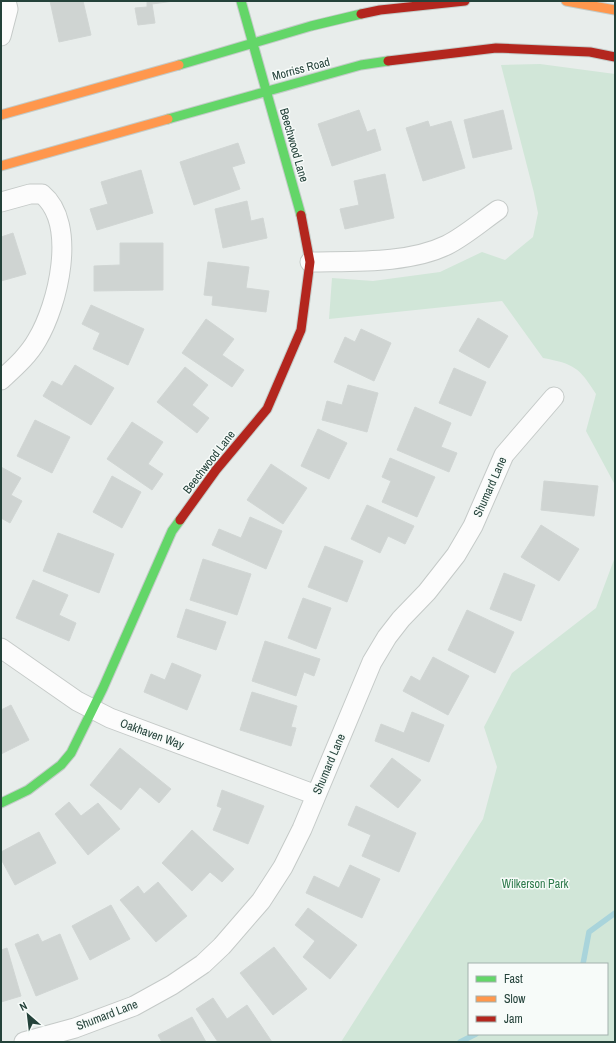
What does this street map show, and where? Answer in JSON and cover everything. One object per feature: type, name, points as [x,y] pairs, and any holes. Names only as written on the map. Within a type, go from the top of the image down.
[{"type":"main road","name":"Beechwood Lane","points":[[1,803],[28,790],[61,765],[71,753],[93,709],[172,531],[216,470],[267,409],[301,330],[310,262],[300,208],[241,1]]},
{"type":"main road","points":[[1,115],[254,44],[311,26],[380,10],[465,1]]},
{"type":"main road","points":[[566,1],[615,10]]},
{"type":"main road","name":"Morriss Road","points":[[1,166],[266,90],[361,65],[445,53],[496,48],[590,52],[615,57]]},
{"type":"street","points":[[1,36],[8,9],[6,1]]},
{"type":"street","points":[[1,202],[30,194],[42,194],[52,204],[63,244],[56,291],[47,320],[37,341],[21,362],[1,380]]},
{"type":"street","points":[[310,262],[372,261],[411,256],[447,245],[498,210]]},
{"type":"street","name":"Shumard Lane","points":[[24,1042],[75,1028],[134,1006],[172,984],[202,964],[222,946],[261,901],[283,867],[302,829],[372,662],[387,637],[401,619],[426,592],[456,555],[473,526],[504,455],[554,397]]},
{"type":"street","name":"Oakhaven Way","points":[[1,648],[77,701],[110,718],[316,795]]},
{"type":"green space","points":[[540,64],[615,74],[615,485],[586,431],[596,394],[585,378],[575,368],[562,362],[543,358],[502,301],[329,319],[332,278],[373,281],[440,272],[482,252],[505,260],[533,237],[538,213],[501,65]]},
{"type":"green space","name":"Wilkerson Park","points":[[615,557],[615,1042],[341,1042],[483,819],[497,767],[484,727],[512,673],[596,608]]},
{"type":"building","points":[[50,1],[83,1],[91,35],[59,42]]},
{"type":"building","points":[[147,1],[174,1],[152,4],[155,23],[138,25],[135,8],[147,7]]},
{"type":"building","points":[[359,110],[367,132],[375,129],[381,150],[332,166],[318,124]]},
{"type":"building","points":[[503,110],[512,149],[473,158],[464,120]]},
{"type":"building","points":[[428,121],[430,127],[451,121],[465,168],[423,181],[406,128]]},
{"type":"building","points":[[238,143],[245,163],[232,167],[240,189],[194,205],[180,162]]},
{"type":"building","points":[[141,170],[153,213],[97,230],[90,209],[108,204],[101,182]]},
{"type":"building","points":[[385,174],[394,218],[345,229],[340,209],[359,205],[354,181]]},
{"type":"building","points":[[247,201],[251,221],[263,218],[267,238],[223,248],[215,209]]},
{"type":"building","points":[[13,233],[26,274],[1,281],[1,237]]},
{"type":"building","points":[[120,243],[163,243],[163,290],[94,291],[94,266],[120,265]]},
{"type":"building","points":[[208,262],[249,267],[246,288],[269,291],[266,312],[212,305],[213,296],[204,295]]},
{"type":"building","points":[[91,305],[144,329],[128,365],[93,349],[100,333],[82,324]]},
{"type":"building","points":[[478,318],[508,336],[489,368],[459,351]]},
{"type":"building","points":[[206,319],[234,339],[222,355],[244,370],[232,387],[182,353]]},
{"type":"building","points":[[361,329],[391,343],[374,381],[334,362],[345,337],[355,342]]},
{"type":"building","points":[[75,365],[114,388],[91,425],[43,396],[52,381],[62,386]]},
{"type":"building","points":[[185,367],[208,385],[192,405],[209,418],[197,433],[157,402]]},
{"type":"building","points":[[454,368],[486,382],[471,416],[439,403]]},
{"type":"building","points":[[348,385],[378,393],[367,432],[322,420],[327,401],[342,405]]},
{"type":"building","points":[[415,407],[451,423],[441,447],[457,453],[449,472],[397,450]]},
{"type":"building","points":[[35,420],[70,437],[52,473],[17,456]]},
{"type":"building","points":[[132,422],[163,442],[148,464],[163,474],[152,490],[107,459]]},
{"type":"building","points":[[318,429],[347,443],[329,479],[301,466]]},
{"type":"building","points":[[390,458],[435,477],[417,517],[382,502],[391,481],[382,477]]},
{"type":"building","points":[[271,464],[307,488],[283,524],[247,500]]},
{"type":"building","points":[[1,467],[21,478],[11,495],[22,501],[10,523],[1,518]]},
{"type":"building","points":[[112,476],[141,492],[122,528],[93,512]]},
{"type":"building","points":[[544,481],[598,486],[594,516],[541,510]]},
{"type":"building","points":[[367,505],[414,526],[405,544],[388,536],[380,553],[351,539]]},
{"type":"building","points":[[250,517],[282,531],[266,569],[212,545],[219,529],[241,538]]},
{"type":"building","points":[[541,525],[579,549],[559,581],[521,557]]},
{"type":"building","points":[[58,533],[114,554],[99,593],[43,571]]},
{"type":"building","points":[[325,546],[363,561],[347,602],[308,587]]},
{"type":"building","points":[[203,559],[251,574],[237,615],[190,600]]},
{"type":"building","points":[[504,573],[535,585],[521,621],[490,609]]},
{"type":"building","points":[[33,580],[68,595],[59,615],[76,623],[69,641],[16,618]]},
{"type":"building","points":[[303,598],[331,608],[316,649],[288,638]]},
{"type":"building","points":[[186,609],[226,622],[216,650],[177,637]]},
{"type":"building","points":[[467,610],[514,632],[495,673],[448,650]]},
{"type":"building","points":[[265,641],[320,659],[314,676],[304,672],[296,696],[252,681]]},
{"type":"building","points":[[433,657],[469,676],[448,715],[403,691],[411,676],[420,681]]},
{"type":"building","points":[[172,663],[201,675],[187,710],[144,692],[151,674],[165,680]]},
{"type":"building","points":[[252,692],[297,706],[291,727],[296,728],[291,746],[240,730]]},
{"type":"building","points":[[11,705],[29,740],[1,754],[1,710]]},
{"type":"building","points":[[412,712],[444,725],[429,762],[375,741],[381,724],[404,733]]},
{"type":"building","points":[[120,748],[171,789],[159,803],[140,787],[121,810],[90,785]]},
{"type":"building","points":[[392,758],[421,780],[398,808],[370,786]]},
{"type":"building","points":[[222,790],[264,806],[248,844],[213,830],[222,808],[217,806]]},
{"type":"building","points":[[69,802],[81,816],[98,803],[120,829],[88,855],[55,814]]},
{"type":"building","points":[[356,806],[416,833],[399,872],[362,856],[371,835],[348,825]]},
{"type":"building","points":[[192,830],[234,869],[222,882],[210,872],[192,891],[162,863]]},
{"type":"building","points":[[39,832],[56,863],[15,885],[1,859],[1,852]]},
{"type":"building","points":[[350,865],[380,879],[362,918],[306,893],[314,876],[339,888]]},
{"type":"building","points":[[158,882],[187,916],[156,942],[120,900],[138,886],[144,894]]},
{"type":"building","points":[[111,905],[130,939],[90,960],[72,926]]},
{"type":"building","points":[[308,908],[357,945],[330,979],[303,957],[315,941],[295,925]]},
{"type":"building","points":[[38,934],[42,942],[60,934],[78,979],[36,996],[15,944]]},
{"type":"building","points":[[274,947],[307,989],[273,1015],[240,973]]},
{"type":"building","points":[[7,948],[21,996],[1,1002],[1,950]]},
{"type":"building","points":[[213,998],[227,1019],[247,1005],[272,1042],[218,1042],[196,1009]]},
{"type":"building","points":[[192,1017],[206,1042],[162,1042],[158,1035]]},
{"type":"waterway","points":[[583,963],[589,932],[615,913]]},
{"type":"waterway","points":[[460,1042],[474,1035]]},
{"type":"traffic: fast","points":[[241,1],[301,215]]},
{"type":"traffic: fast","points":[[179,65],[311,26],[361,14]]},
{"type":"traffic: fast","points":[[168,119],[361,65],[388,61]]},
{"type":"traffic: fast","points":[[1,803],[28,790],[61,765],[71,753],[103,688],[172,531],[180,520]]},
{"type":"traffic: slow","points":[[566,1],[615,10]]},
{"type":"traffic: slow","points":[[1,115],[179,65]]},
{"type":"traffic: slow","points":[[1,166],[168,119]]},
{"type":"traffic: jam","points":[[361,14],[380,10],[465,1]]},
{"type":"traffic: jam","points":[[388,61],[496,48],[590,52],[615,57]]},
{"type":"traffic: jam","points":[[180,520],[216,470],[267,409],[301,330],[310,262],[301,215]]}]
